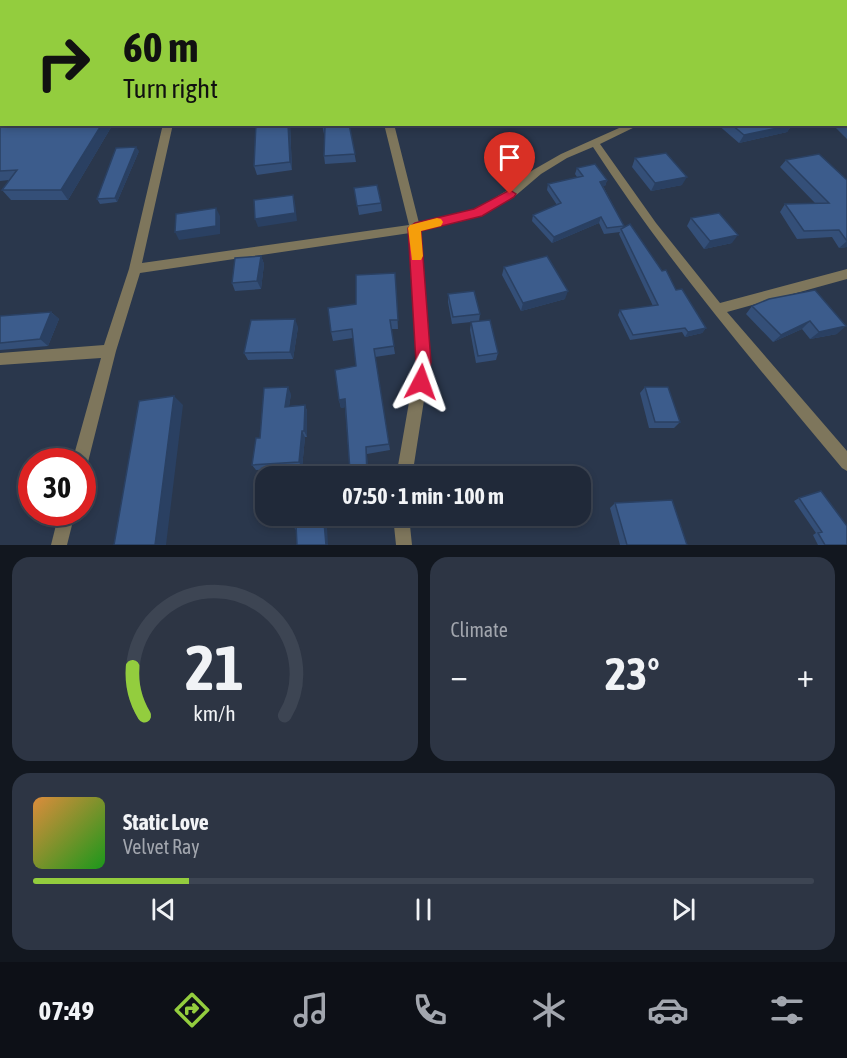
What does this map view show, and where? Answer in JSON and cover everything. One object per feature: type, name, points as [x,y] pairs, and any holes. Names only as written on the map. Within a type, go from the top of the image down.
[{"type":"street","points":[[84,448],[109,351],[135,269],[168,126]]},
{"type":"street","points":[[390,126],[415,228],[423,362],[406,466]]},
{"type":"street","points":[[135,269],[415,228],[478,213],[510,194],[537,172],[594,142],[632,126]]},
{"type":"street","points":[[594,142],[617,178],[718,309],[847,463]]},
{"type":"street","points":[[718,309],[847,274]]},
{"type":"street","points":[[0,359],[109,351]]},
{"type":"street","points":[[59,545],[64,526]]},
{"type":"street","points":[[402,526],[404,545]]},
{"type":"building","points":[[0,126],[101,126],[61,190],[2,190],[17,170],[0,171]]},
{"type":"building","points":[[256,126],[288,126],[290,162],[254,166]]},
{"type":"building","points":[[325,126],[349,126],[355,154],[324,156]]},
{"type":"building","points":[[733,126],[787,126],[744,135]]},
{"type":"building","points":[[136,147],[115,198],[97,199],[116,148]]},
{"type":"building","points":[[666,153],[687,177],[655,183],[635,158]]},
{"type":"building","points":[[819,154],[847,180],[847,241],[839,230],[804,231],[785,204],[829,203],[786,160]]},
{"type":"building","points":[[595,164],[607,180],[600,182],[624,226],[607,228],[601,217],[554,237],[533,215],[561,203],[548,184],[583,176],[577,168]]},
{"type":"building","points":[[377,185],[381,203],[357,206],[354,188]]},
{"type":"building","points":[[293,195],[295,213],[255,219],[254,200]]},
{"type":"building","points":[[216,208],[216,226],[175,232],[176,214]]},
{"type":"building","points":[[719,213],[738,235],[710,241],[691,218]]},
{"type":"building","points":[[630,224],[662,271],[666,270],[676,290],[682,289],[706,328],[688,332],[685,328],[633,335],[620,310],[658,305],[621,229]]},
{"type":"building","points":[[261,256],[257,281],[232,283],[235,258]]},
{"type":"building","points":[[547,256],[568,291],[523,303],[504,267]]},
{"type":"building","points":[[395,273],[398,320],[390,320],[394,346],[374,349],[389,444],[366,447],[367,466],[350,466],[345,399],[339,400],[335,370],[356,366],[352,329],[331,332],[328,308],[356,304],[356,275]]},
{"type":"building","points":[[815,290],[846,326],[819,332],[810,321],[781,335],[752,306],[769,299]]},
{"type":"building","points":[[474,291],[480,314],[453,317],[448,294]]},
{"type":"building","points":[[51,312],[40,339],[0,343],[0,316]]},
{"type":"building","points":[[295,319],[290,352],[244,353],[251,320]]},
{"type":"building","points":[[490,320],[498,353],[478,356],[471,322]]},
{"type":"building","points":[[288,387],[285,407],[305,405],[299,462],[252,465],[256,438],[260,438],[264,388]]},
{"type":"building","points":[[645,387],[668,387],[680,422],[655,422]]},
{"type":"building","points":[[174,396],[155,545],[114,545],[139,401]]},
{"type":"building","points":[[821,491],[847,526],[847,545],[825,545],[818,533],[822,532],[799,498]]},
{"type":"building","points":[[672,500],[687,545],[627,545],[615,503]]},
{"type":"building","points":[[296,526],[324,526],[326,545],[297,545]]},
{"type":"slow traffic","points":[[417,256],[415,228],[437,222]]},
{"type":"route","points":[[421,382],[423,362],[415,228],[478,213],[510,194]]}]
